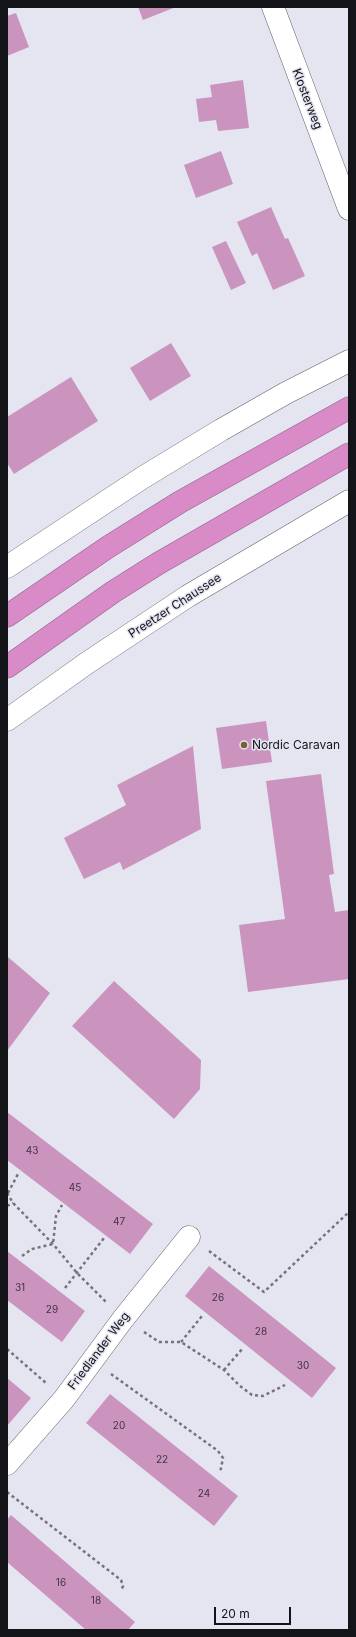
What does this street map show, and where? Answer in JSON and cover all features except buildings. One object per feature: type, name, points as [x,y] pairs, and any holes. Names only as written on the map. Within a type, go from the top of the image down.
[{"type":"highway","points":[[7,616],[108,547],[180,502],[349,408]]},
{"type":"highway","points":[[7,667],[114,592],[159,563],[349,454]]},
{"type":"street","name":"Klosterweg","points":[[273,7],[347,196]]},
{"type":"street","points":[[7,567],[148,474],[286,393],[349,361]]},
{"type":"street","name":"Preetzer Chaussee","points":[[7,720],[87,663],[188,596],[349,501]]},
{"type":"street","name":"Friedlander Weg","points":[[7,1464],[64,1399],[123,1319],[189,1237]]},
{"type":"path","points":[[8,1193],[19,1172]]},
{"type":"path","points":[[7,1206],[13,1203]]},
{"type":"path","points":[[22,1256],[32,1249],[53,1244],[56,1216],[62,1205]]},
{"type":"path","points":[[189,1237],[264,1292],[349,1212]]},
{"type":"path","points":[[65,1288],[104,1238]]},
{"type":"path","points":[[181,1342],[202,1316]]},
{"type":"path","points":[[224,1370],[243,1348]]},
{"type":"path","points":[[7,1349],[64,1399]]},
{"type":"path","points":[[93,1361],[218,1451],[223,1458],[220,1473]]},
{"type":"path","points":[[7,1492],[121,1580],[123,1586],[121,1591]]},
{"type":"place","name":"Nordic Caravan","points":[[244,745]]}]
